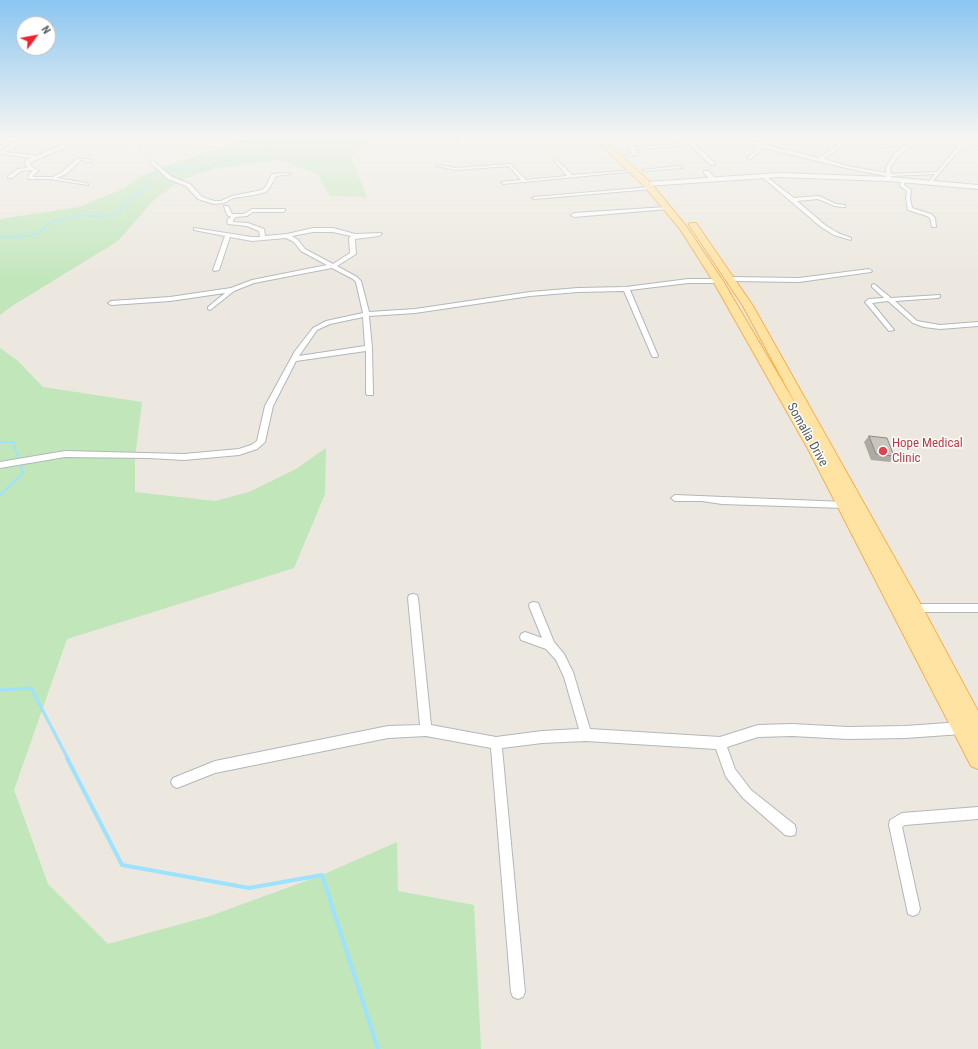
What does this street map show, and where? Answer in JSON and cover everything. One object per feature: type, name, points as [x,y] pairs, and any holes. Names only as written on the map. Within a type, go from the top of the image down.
[{"type":"main road","name":"Somalia Drive","points":[[653,187],[666,208],[725,280],[782,367],[914,608],[978,731]]},
{"type":"main road","name":"Somalia Drive","points":[[654,187],[696,229],[725,280],[978,759]]},
{"type":"street","points":[[190,187],[203,200],[217,203],[232,197],[264,191],[268,187]]},
{"type":"street","points":[[534,198],[634,187]]},
{"type":"street","points":[[777,187],[827,228],[841,237],[849,239]]},
{"type":"street","points":[[904,187],[909,190],[908,198],[910,208],[914,211],[929,215],[932,218],[934,226]]},
{"type":"street","points":[[793,200],[819,197],[834,205],[843,206]]},
{"type":"street","points":[[226,207],[230,215],[234,216],[245,215],[252,211],[283,210]]},
{"type":"street","points":[[574,215],[666,208]]},
{"type":"street","points":[[234,216],[230,220],[230,223],[248,225],[262,230],[263,238]]},
{"type":"street","points":[[196,229],[228,236],[252,239],[287,236],[313,230],[333,230],[355,236],[380,234]]},
{"type":"street","points":[[216,270],[228,236]]},
{"type":"street","points":[[287,236],[296,241],[303,250],[355,278],[359,282],[366,314],[369,348],[370,393]]},
{"type":"street","points":[[111,303],[170,299],[232,290],[252,282],[333,266],[353,254],[352,238],[355,236]]},
{"type":"street","points":[[0,465],[65,454],[184,457],[239,452],[254,447],[261,442],[269,406],[298,351],[314,329],[328,322],[366,314],[415,311],[530,294],[578,290],[626,289],[688,281],[799,280],[869,271]]},
{"type":"street","points":[[874,286],[915,322],[924,326],[940,327],[978,324]]},
{"type":"street","points":[[626,289],[655,356]]},
{"type":"street","points":[[210,308],[232,290]]},
{"type":"street","points":[[891,330],[868,302],[871,300],[938,296]]},
{"type":"street","points":[[294,359],[369,348]]},
{"type":"street","points":[[675,498],[845,505]]},
{"type":"street","points":[[413,598],[426,730]]},
{"type":"street","points":[[534,606],[550,645],[560,657],[569,676],[586,735]]},
{"type":"street","points":[[914,608],[978,608]]},
{"type":"street","points":[[525,637],[550,645]]},
{"type":"street","points":[[177,782],[215,767],[388,732],[426,730],[496,743],[542,737],[586,735],[720,743],[758,731],[792,730],[876,733],[962,728]]},
{"type":"street","points":[[496,743],[518,992]]},
{"type":"street","points":[[720,743],[730,773],[747,794],[790,830]]},
{"type":"street","points":[[912,909],[895,825],[902,820],[978,813]]},
{"type":"green space","points":[[126,187],[172,187],[154,200],[118,241],[12,306],[0,315],[0,219],[79,207]]},
{"type":"green space","points":[[325,187],[363,187],[367,197],[330,196]]},
{"type":"green space","points":[[0,348],[18,361],[43,387],[142,402],[135,457],[135,492],[215,501],[249,492],[296,469],[326,448],[325,494],[294,568],[67,639],[14,790],[48,884],[108,944],[210,916],[322,875],[397,842],[398,891],[474,905],[481,1049],[0,1049]]},
{"type":"building","points":[[869,436],[887,438],[894,456],[876,454]]},
{"type":"waterway","points":[[0,237],[18,237],[37,234],[50,223],[79,215],[102,217],[120,211],[133,196],[148,187]]},
{"type":"waterway","points":[[0,442],[13,442],[23,473],[0,495]]},
{"type":"waterway","points":[[0,690],[31,688],[68,759]]},
{"type":"waterway","points":[[67,758],[122,865],[249,888],[322,875],[378,1049]]},
{"type":"place","name":"Hope Medical Clinic","points":[[883,451]]}]
